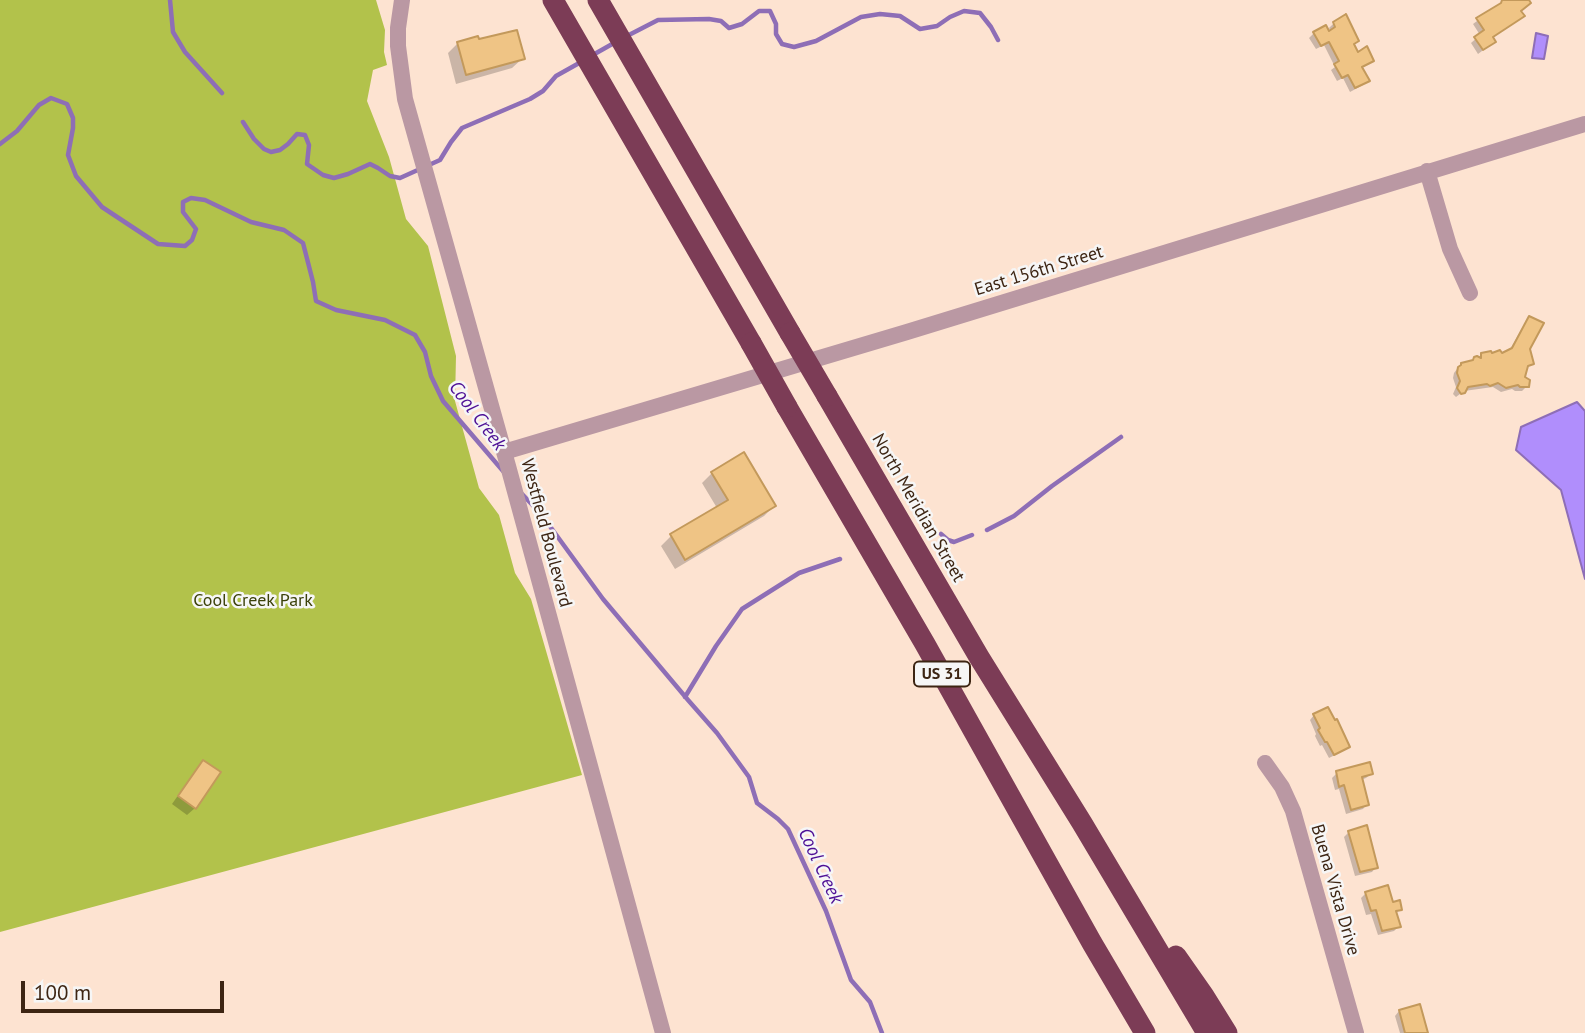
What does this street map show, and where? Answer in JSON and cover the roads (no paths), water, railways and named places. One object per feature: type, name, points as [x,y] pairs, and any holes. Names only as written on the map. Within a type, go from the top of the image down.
[{"type":"highway","name":"US 31","points":[[553,0],[932,656],[1145,1033]]},
{"type":"highway","name":"North Meridian Street","points":[[602,7],[979,657],[1208,1033]]},
{"type":"highway","points":[[1082,823],[1227,1033]]},
{"type":"highway","points":[[1093,943],[1139,1033]]},
{"type":"street","name":"Westfield Boulevard","points":[[402,0],[398,28],[402,84],[663,1033]]},
{"type":"street","name":"East 156th Street","points":[[506,459],[907,332],[1585,124]]},
{"type":"street","points":[[1427,171],[1450,249],[1470,293]]},
{"type":"street","name":"Buena Vista Drive","points":[[1265,763],[1282,787],[1293,811],[1356,1033]]},
{"type":"waterway","points":[[170,0],[173,32],[185,52],[222,93]]},
{"type":"waterway","points":[[625,37],[658,20],[709,19],[721,21],[729,28],[742,24],[759,11],[770,11],[776,24],[776,34],[782,44],[794,47],[816,41],[861,17],[880,14],[900,16],[920,29],[937,26],[964,11],[980,13],[998,40]]},
{"type":"waterway","points":[[591,56],[614,43]]},
{"type":"waterway","points":[[243,122],[254,139],[271,152],[280,150],[297,134],[305,135],[309,145],[307,164],[323,175],[334,178],[370,164],[390,176],[400,178],[440,160],[462,128],[530,99],[543,91],[556,76],[581,62]]},
{"type":"waterway","name":"Cool Creek","points":[[0,144],[17,131],[39,105],[51,98],[67,104],[73,118],[68,155],[76,176],[102,207],[158,244],[185,246],[192,240],[196,229],[183,212],[183,202],[191,198],[205,200],[251,222],[284,230],[303,243],[316,301],[336,310],[385,320],[415,335],[425,352],[431,376],[443,401],[503,471]]},
{"type":"waterway","points":[[987,530],[1014,516],[1121,437]]},
{"type":"waterway","name":"Cool Creek","points":[[522,494],[541,514],[603,599],[717,733],[749,777],[757,803],[788,829],[826,911],[851,980],[870,1002],[882,1033]]},
{"type":"waterway","points":[[941,534],[954,542],[972,535]]},
{"type":"waterway","points":[[685,697],[742,609],[799,573],[840,559]]},
{"type":"park label","name":"Cool Creek Park","points":[[253,601]]}]
